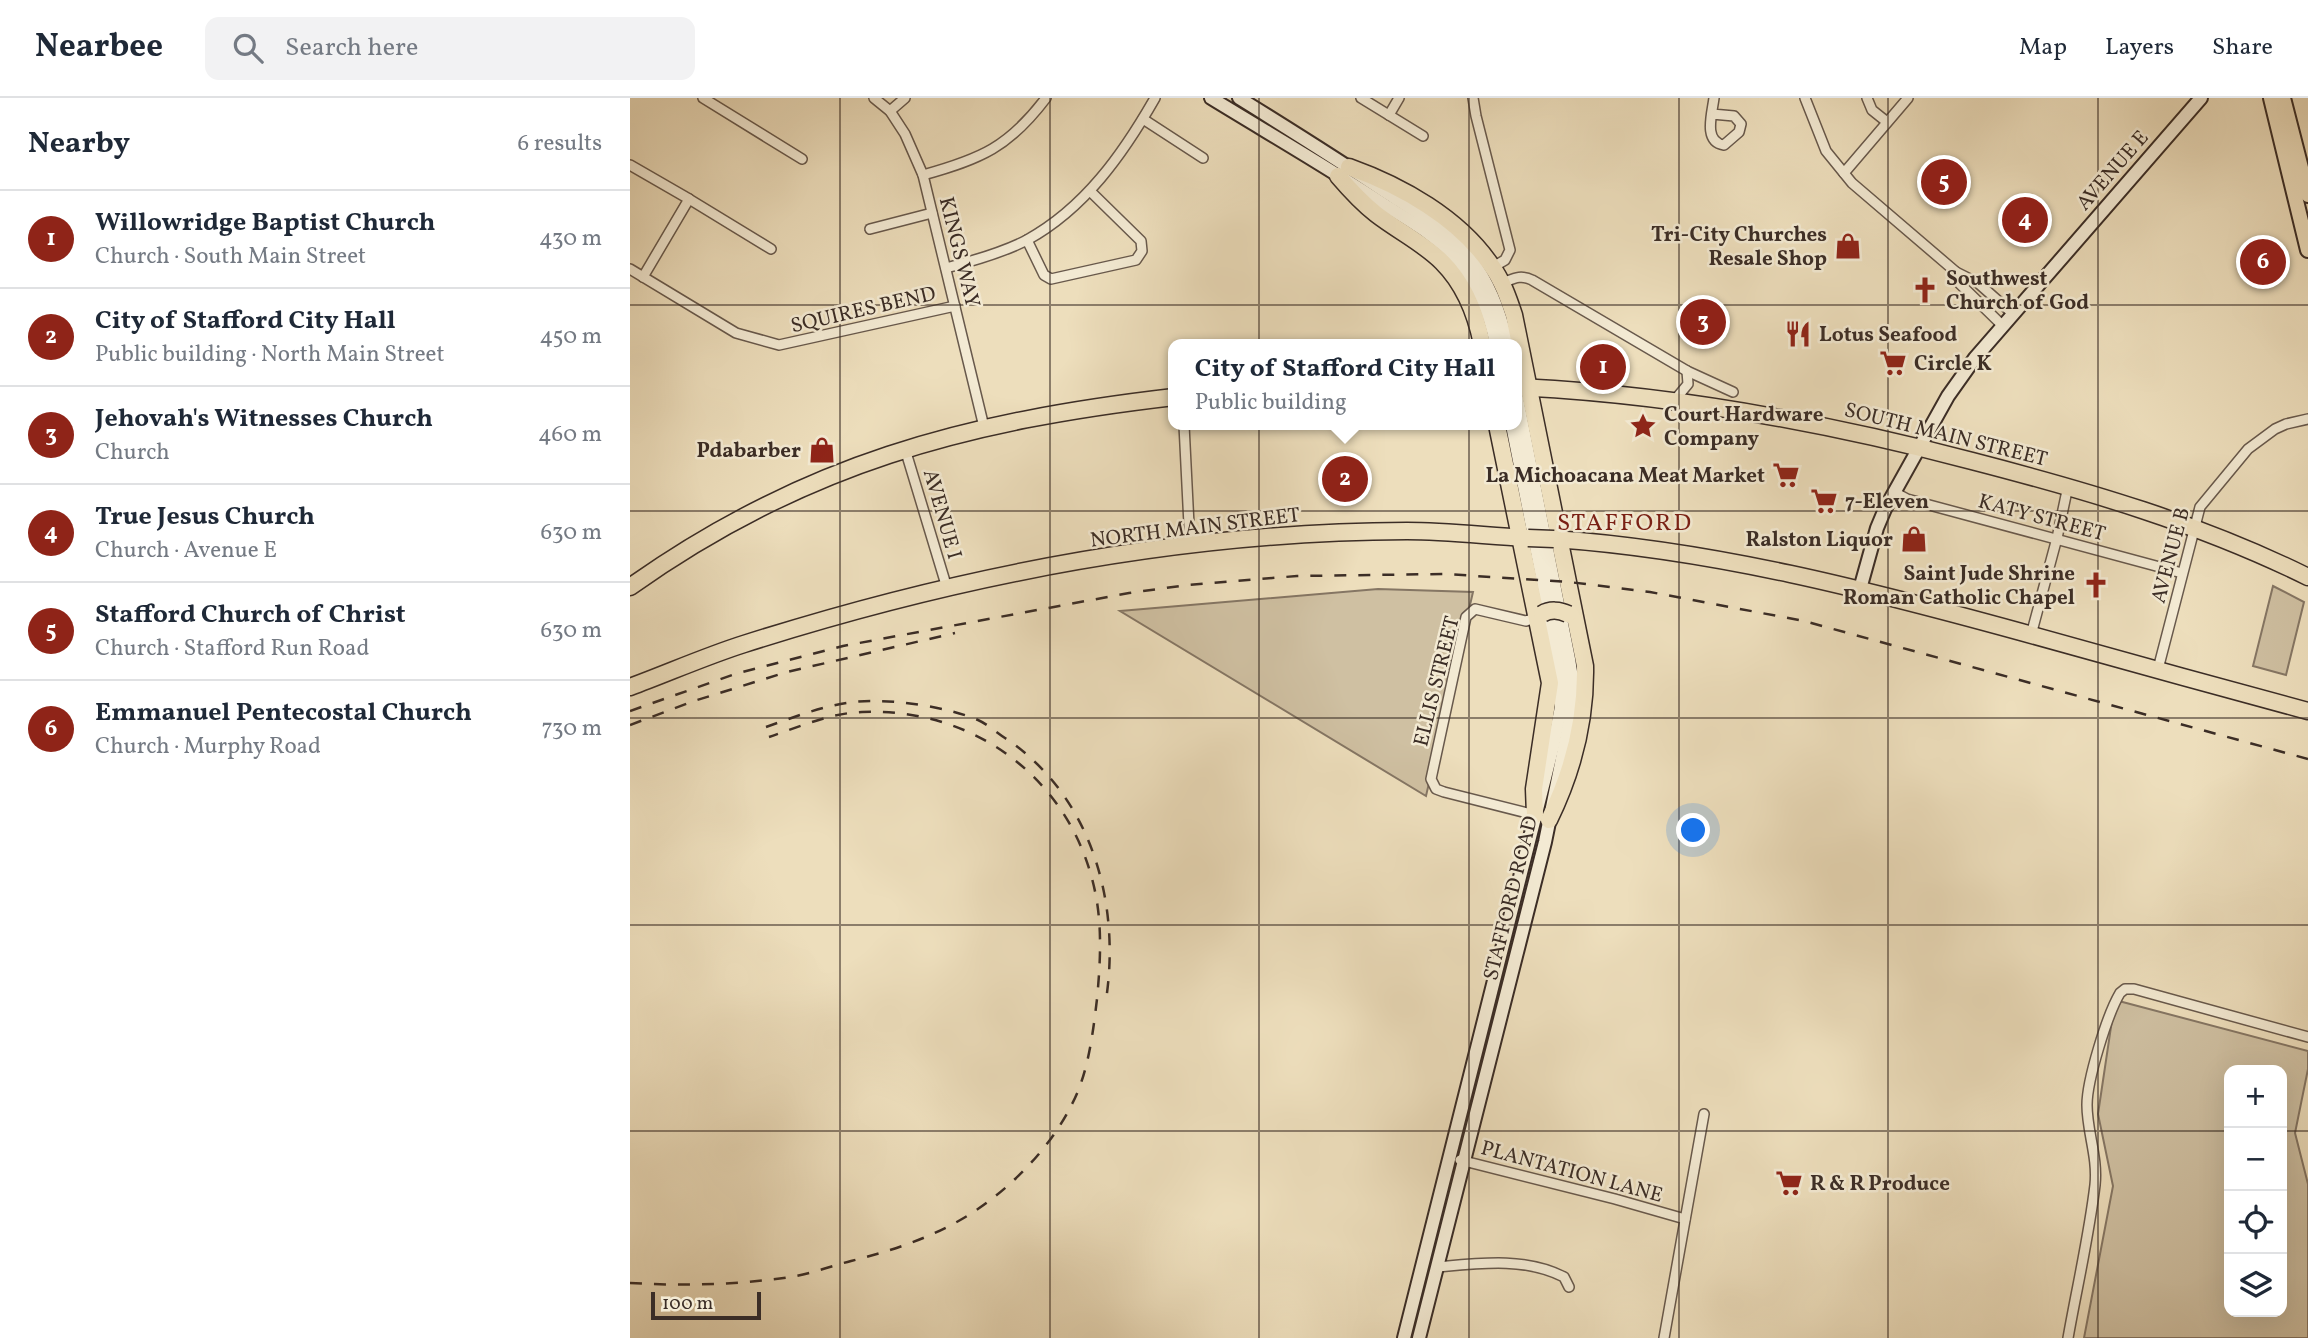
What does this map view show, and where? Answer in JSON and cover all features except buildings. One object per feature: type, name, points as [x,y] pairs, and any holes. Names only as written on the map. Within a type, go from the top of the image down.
[{"type":"highway","points":[[1344,171],[1377,177],[1446,218],[1482,251],[1502,284],[1514,315],[1517,339]]},
{"type":"highway","points":[[1344,171],[1356,197],[1442,262],[1470,303],[1481,339]]},
{"type":"highway","name":"SOUTH MAIN STREET","points":[[1522,380],[1818,424],[1919,447],[2068,486],[2193,527],[2308,577]]},
{"type":"highway","points":[[1522,384],[1585,666],[1585,693],[1573,764],[1542,817]]},
{"type":"highway","points":[[630,587],[675,555],[748,513],[824,478],[905,449],[984,427],[1073,410],[1168,398]]},
{"type":"highway","points":[[1498,430],[1524,538],[1550,683],[1534,789],[1542,817]]},
{"type":"highway","name":"NORTH MAIN STREET","points":[[630,687],[743,644],[947,588],[1094,559],[1190,545],[1378,531],[1557,539],[1721,559],[1860,589],[2308,711]]},
{"type":"highway","points":[[1539,616],[1547,610],[1563,611],[1572,616]]},
{"type":"main road","points":[[1211,98],[1434,224],[1466,253],[1489,288],[1498,307],[1506,339]]},
{"type":"main road","points":[[1239,98],[1344,171],[1458,260],[1478,290],[1495,339]]},
{"type":"main road","name":"AVENUE E","points":[[1860,589],[1879,521],[1961,376],[2012,313],[2201,98]]},
{"type":"main road","points":[[2271,98],[2308,250]]},
{"type":"main road","points":[[2284,98],[2308,195]]},
{"type":"main road","points":[[2285,156],[2294,163],[2308,212]]},
{"type":"main road","points":[[1522,400],[1525,462]]},
{"type":"main road","points":[[1514,430],[1525,462]]},
{"type":"main road","name":"STAFFORD ROAD","points":[[1404,1338],[1450,1157],[1570,719],[1572,678],[1525,462]]},
{"type":"main road","name":"STAFFORD ROAD","points":[[1419,1338],[1535,887],[1542,817]]},
{"type":"street","points":[[703,98],[802,159]]},
{"type":"street","name":"KINGS WAY","points":[[874,98],[890,111],[915,154],[923,175],[984,427]]},
{"type":"street","points":[[890,111],[905,98]]},
{"type":"street","points":[[923,175],[965,164],[993,149],[1028,122],[1046,98]]},
{"type":"street","points":[[946,268],[997,253],[1027,240],[1049,225],[1090,191],[1114,162],[1155,98]]},
{"type":"street","points":[[1362,98],[1423,136]]},
{"type":"street","points":[[1389,115],[1399,98]]},
{"type":"street","points":[[1474,98],[1476,116],[1510,250],[1505,260],[1493,267]]},
{"type":"street","points":[[1712,114],[1714,98]]},
{"type":"street","points":[[1805,98],[1826,151],[1852,183],[1956,272],[1978,283],[2012,313]]},
{"type":"street","points":[[1867,98],[1872,110],[1886,122]]},
{"type":"street","points":[[1844,173],[1908,98]]},
{"type":"street","points":[[1143,119],[1203,158]]},
{"type":"street","points":[[630,165],[771,249]]},
{"type":"street","points":[[1027,240],[1044,275],[1051,278],[1136,260],[1142,251],[1140,241],[1090,191]]},
{"type":"street","points":[[643,277],[690,199]]},
{"type":"street","points":[[870,229],[932,213]]},
{"type":"street","name":"SQUIRES BEND","points":[[630,269],[736,333],[779,345],[956,306]]},
{"type":"street","points":[[1956,272],[1960,284],[2002,325]]},
{"type":"street","points":[[1502,284],[1524,276],[1687,370],[1733,392]]},
{"type":"street","points":[[1674,401],[1688,384],[1687,370]]},
{"type":"street","name":"AVENUE B","points":[[2158,669],[2197,512],[2248,449],[2274,429],[2308,419]]},
{"type":"street","points":[[1184,430],[1190,545]]},
{"type":"street","name":"AVENUE I","points":[[905,449],[947,588]]},
{"type":"street","points":[[2031,635],[2068,486]]},
{"type":"street","name":"KATY STREET","points":[[1894,492],[1907,499],[2182,573]]},
{"type":"street","name":"ELLIS STREET","points":[[1539,616],[1526,621],[1475,609],[1466,617],[1431,772],[1432,784],[1444,793],[1542,817]]},
{"type":"street","points":[[2068,1338],[2095,1185],[2095,1153],[2087,1104],[2089,1088],[2115,1000],[2120,993],[2126,989],[2134,989],[2308,1037]]},
{"type":"street","points":[[1664,1338],[1704,1114]]},
{"type":"street","name":"PLANTATION LANE","points":[[1450,1157],[1685,1219]]},
{"type":"street","points":[[1437,1267],[1499,1262],[1532,1265],[1564,1277],[1569,1287]]},
{"type":"shaded area","points":[[2273,586],[2304,602],[2286,675],[2253,666]]},
{"type":"shaded area","points":[[1378,589],[1473,592],[1426,796],[1120,611]]},
{"type":"shaded area","points":[[2115,1000],[2308,1051],[2308,1069],[2295,1133],[2308,1184],[2308,1338],[2084,1338],[2113,1186],[2098,1114]]},
{"type":"railway","points":[[630,711],[735,674],[843,646],[1129,593],[1297,576],[1445,574],[1569,582],[1650,592],[1804,621],[2308,759]]},
{"type":"railway","points":[[630,725],[694,701],[787,672],[955,633]]},
{"type":"railway","points":[[766,727],[846,703],[899,702],[941,709],[978,720],[1035,762],[1059,789],[1079,820],[1093,854],[1103,889],[1109,926],[1106,1000]]},
{"type":"railway","points":[[630,1283],[710,1284],[790,1277],[883,1252],[943,1229],[987,1203],[1042,1151],[1078,1092],[1086,1067],[1097,999],[1099,914],[1086,860],[1069,822],[1045,789],[1016,761],[983,739],[945,723],[905,714],[862,712],[838,715],[769,737]]},
{"type":"place","name":"Stafford Church of Christ","points":[[1944,182]]},
{"type":"place","name":"True Jesus Church","points":[[2025,220]]},
{"type":"place","name":"Tri-City Churches Resale Shop","points":[[1848,246]]},
{"type":"place","name":"Emmanuel Pentecostal Church","points":[[2263,262]]},
{"type":"place","name":"Southwest Church of God","points":[[1925,290]]},
{"type":"place","name":"Jehovah's Witnesses Church","points":[[1703,322]]},
{"type":"place","name":"Lotus Seafood","points":[[1798,334]]},
{"type":"place","name":"Circle K","points":[[1893,363]]},
{"type":"place","name":"Willowridge Baptist Church","points":[[1603,367]]},
{"type":"place","name":"Court Hardware Company","points":[[1643,426]]},
{"type":"place","name":"Pdabarber","points":[[822,450]]},
{"type":"place","name":"La Michoacana Meat Market","points":[[1786,475]]},
{"type":"place","name":"City of Stafford City Hall","points":[[1345,479]]},
{"type":"place","name":"7-Eleven","points":[[1824,501]]},
{"type":"place","name":"Ralston Liquor","points":[[1914,539]]},
{"type":"place","name":"Saint Jude Shrine Roman Catholic Chapel","points":[[2096,585]]},
{"type":"place","name":"R & R Produce","points":[[1789,1183]]},
{"type":"district","name":"STAFFORD","points":[[1625,522]]}]
